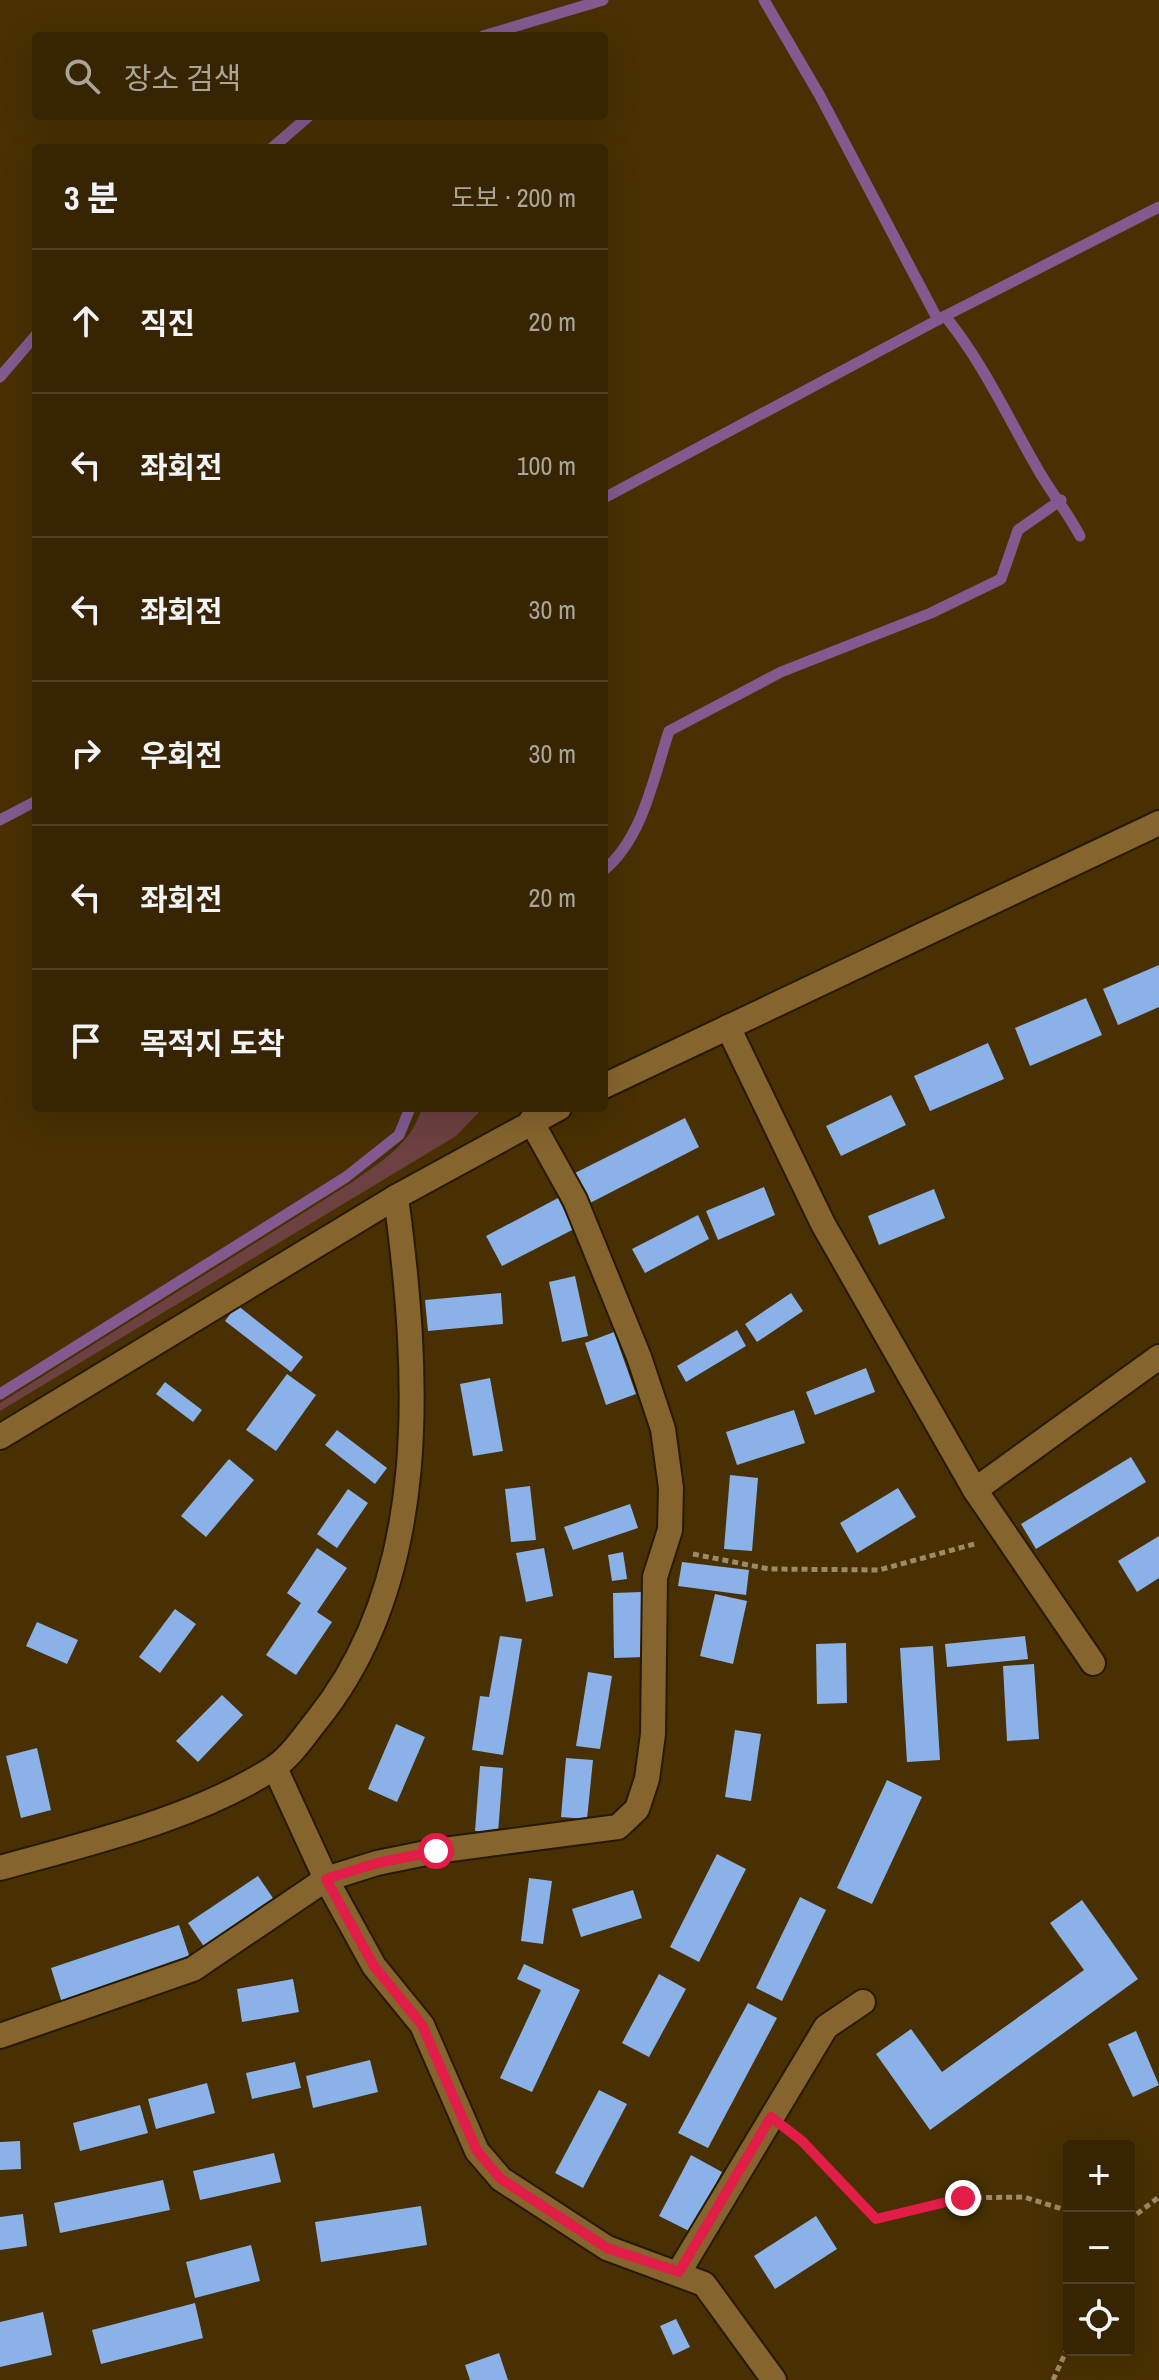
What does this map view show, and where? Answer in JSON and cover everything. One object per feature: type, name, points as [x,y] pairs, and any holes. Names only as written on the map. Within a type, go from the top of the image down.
[{"type":"street","points":[[608,1084],[1159,823]]},
{"type":"street","points":[[728,1027],[823,1224],[975,1490],[1093,1663]]},
{"type":"street","points":[[0,1437],[396,1197],[550,1112]]},
{"type":"street","points":[[0,2036],[193,1969],[326,1879],[377,1863],[436,1851],[618,1827],[637,1809],[647,1779],[653,1734],[655,1577],[670,1530],[671,1488],[663,1429],[639,1357],[575,1200],[531,1121]]},
{"type":"street","points":[[0,1868],[204,1805],[275,1768],[336,1697],[377,1624],[397,1545],[409,1471],[410,1302],[396,1197]]},
{"type":"street","points":[[975,1490],[1159,1357]]},
{"type":"street","points":[[275,1768],[326,1879],[374,1966],[422,2025],[477,2151],[501,2179],[607,2248],[679,2272],[704,2284],[774,2380]]},
{"type":"street","points":[[679,2272],[826,2027],[863,2002]]},
{"type":"path","points":[[663,1548],[769,1569],[879,1570],[1006,1535]]},
{"type":"path","points":[[771,2117],[802,2141],[876,2219],[963,2198],[1024,2197],[1063,2209]]},
{"type":"path","points":[[1135,2215],[1159,2197]]},
{"type":"path","points":[[1053,2380],[1064,2356]]},
{"type":"shaded area","points":[[420,1112],[479,1112],[456,1136],[0,1411],[0,1403],[354,1181],[395,1150]]},
{"type":"building","points":[[1159,965],[1159,1007],[1118,1025],[1103,989]]},
{"type":"building","points":[[1086,998],[1102,1035],[1030,1066],[1015,1028]]},
{"type":"building","points":[[988,1043],[1004,1079],[930,1111],[914,1076]]},
{"type":"building","points":[[891,1095],[906,1125],[841,1156],[826,1126]]},
{"type":"building","points":[[685,1118],[699,1147],[590,1203],[575,1173]]},
{"type":"building","points":[[764,1187],[775,1215],[718,1240],[706,1211]]},
{"type":"building","points":[[934,1189],[945,1218],[879,1245],[868,1216]]},
{"type":"building","points":[[558,1198],[574,1229],[502,1266],[486,1236]]},
{"type":"building","points":[[698,1215],[709,1239],[645,1273],[632,1249]]},
{"type":"building","points":[[575,1276],[588,1336],[562,1342],[549,1282]]},
{"type":"building","points":[[501,1293],[503,1324],[428,1331],[425,1300]]},
{"type":"building","points":[[791,1293],[803,1311],[757,1342],[745,1324]]},
{"type":"building","points":[[237,1305],[303,1357],[291,1372],[225,1321]]},
{"type":"building","points":[[737,1330],[746,1346],[686,1382],[677,1366]]},
{"type":"building","points":[[614,1332],[636,1394],[606,1405],[585,1343]]},
{"type":"building","points":[[866,1368],[875,1392],[815,1415],[806,1392]]},
{"type":"building","points":[[287,1374],[316,1395],[276,1451],[246,1430]]},
{"type":"building","points":[[490,1378],[503,1451],[473,1456],[460,1384]]},
{"type":"building","points":[[165,1382],[202,1410],[193,1422],[156,1394]]},
{"type":"building","points":[[794,1410],[805,1443],[737,1465],[726,1432]]},
{"type":"building","points":[[337,1430],[387,1468],[375,1484],[325,1445]]},
{"type":"building","points":[[1131,1457],[1146,1482],[1036,1549],[1021,1524]]},
{"type":"building","points":[[229,1459],[254,1480],[206,1537],[181,1516]]},
{"type":"building","points":[[730,1475],[758,1478],[752,1551],[724,1549]]},
{"type":"building","points":[[530,1486],[536,1540],[511,1542],[505,1489]]},
{"type":"building","points":[[898,1488],[916,1517],[857,1553],[840,1523]]},
{"type":"building","points":[[348,1489],[368,1503],[337,1548],[317,1534]]},
{"type":"building","points":[[630,1504],[638,1528],[573,1550],[564,1527]]},
{"type":"building","points":[[1159,1536],[1159,1578],[1137,1592],[1118,1561]]},
{"type":"building","points":[[317,1548],[347,1568],[317,1612],[332,1622],[296,1675],[266,1655],[301,1603],[287,1593]]},
{"type":"building","points":[[544,1548],[553,1596],[526,1602],[516,1553]]},
{"type":"building","points":[[623,1552],[627,1579],[612,1581],[608,1555]]},
{"type":"building","points":[[682,1562],[749,1570],[746,1595],[678,1586]]},
{"type":"building","points":[[642,1592],[644,1657],[614,1658],[613,1593]]},
{"type":"building","points":[[715,1594],[747,1601],[733,1664],[700,1656]]},
{"type":"building","points":[[175,1609],[196,1624],[160,1673],[139,1657]]},
{"type":"building","points":[[37,1622],[78,1640],[67,1664],[26,1646]]},
{"type":"building","points":[[500,1636],[522,1639],[503,1755],[472,1750],[480,1696],[489,1697]]},
{"type":"building","points":[[1025,1636],[1028,1659],[947,1667],[945,1644]]},
{"type":"building","points":[[846,1643],[847,1703],[817,1704],[816,1644]]},
{"type":"building","points":[[933,1646],[940,1760],[907,1762],[900,1648]]},
{"type":"building","points":[[1034,1664],[1039,1739],[1007,1741],[1003,1666]]},
{"type":"building","points":[[588,1672],[612,1676],[600,1749],[576,1746]]},
{"type":"building","points":[[222,1695],[243,1715],[198,1762],[176,1741]]},
{"type":"building","points":[[396,1724],[425,1737],[397,1802],[368,1789]]},
{"type":"building","points":[[735,1730],[761,1734],[751,1801],[725,1797]]},
{"type":"building","points":[[37,1748],[51,1810],[21,1818],[6,1756]]},
{"type":"building","points":[[566,1758],[593,1760],[587,1819],[561,1817]]},
{"type":"building","points":[[480,1766],[503,1768],[498,1833],[475,1831]]},
{"type":"building","points":[[887,1780],[922,1797],[872,1904],[837,1888]]},
{"type":"building","points":[[717,1854],[746,1869],[699,1962],[670,1947]]},
{"type":"building","points":[[258,1876],[275,1901],[205,1948],[188,1923]]},
{"type":"building","points":[[529,1878],[552,1881],[543,1944],[521,1941]]},
{"type":"building","points":[[633,1890],[642,1918],[581,1937],[572,1909]]},
{"type":"building","points":[[800,1897],[826,1910],[782,2001],[756,1988]]},
{"type":"building","points":[[1082,1900],[1138,1979],[930,2130],[876,2054],[911,2029],[942,2072],[1084,1970],[1050,1923]]},
{"type":"building","points":[[179,1925],[191,1961],[62,2003],[51,1968]]},
{"type":"building","points":[[524,1964],[580,1990],[532,2092],[500,2078],[541,1990],[517,1979]]},
{"type":"building","points":[[659,1974],[686,1989],[649,2057],[622,2043]]},
{"type":"building","points":[[293,1979],[299,2012],[242,2022],[237,1989]]},
{"type":"building","points":[[748,2003],[777,2018],[708,2148],[678,2133]]},
{"type":"building","points":[[1136,2031],[1159,2085],[1133,2097],[1108,2044]]},
{"type":"building","points":[[370,2060],[378,2092],[313,2108],[306,2076]]},
{"type":"building","points":[[295,2062],[301,2088],[252,2099],[246,2073]]},
{"type":"building","points":[[207,2083],[215,2113],[156,2129],[148,2099]]},
{"type":"building","points":[[599,2090],[627,2104],[583,2188],[555,2173]]},
{"type":"building","points":[[140,2105],[148,2133],[80,2151],[73,2123]]},
{"type":"building","points":[[20,2141],[21,2169],[0,2170],[0,2142]]},
{"type":"building","points":[[274,2153],[281,2182],[200,2200],[193,2171]]},
{"type":"building","points":[[691,2155],[722,2172],[691,2232],[659,2216]]},
{"type":"building","points":[[163,2180],[170,2210],[60,2233],[54,2203]]},
{"type":"building","points":[[421,2206],[427,2245],[321,2262],[315,2222]]},
{"type":"building","points":[[23,2214],[27,2246],[0,2250],[0,2217]]},
{"type":"building","points":[[816,2216],[837,2249],[775,2289],[754,2256]]},
{"type":"building","points":[[251,2245],[260,2281],[195,2298],[186,2262]]},
{"type":"building","points":[[195,2303],[203,2338],[101,2364],[92,2330]]},
{"type":"building","points":[[43,2312],[52,2355],[0,2367],[0,2322]]},
{"type":"building","points":[[676,2319],[690,2347],[673,2355],[660,2326]]},
{"type":"building","points":[[499,2353],[508,2380],[470,2380],[465,2365]]},
{"type":"waterway","points":[[496,32],[603,0]]},
{"type":"waterway","points":[[764,0],[820,96],[938,320]]},
{"type":"waterway","points":[[277,144],[304,120]]},
{"type":"waterway","points":[[608,496],[945,316],[1159,207]]},
{"type":"waterway","points":[[945,316],[984,373],[1040,473],[1080,536]]},
{"type":"waterway","points":[[0,377],[32,340]]},
{"type":"waterway","points":[[608,866],[638,824],[669,731],[781,672],[931,613],[1001,579],[1018,530],[1061,500]]},
{"type":"waterway","points":[[0,820],[32,803]]},
{"type":"waterway","points":[[0,1394],[346,1177],[399,1135],[408,1112]]},
{"type":"route","points":[[436,1851],[377,1863],[326,1879],[374,1966],[422,2025],[477,2151],[501,2179],[607,2248],[679,2272],[771,2117],[802,2141],[876,2219],[963,2198]]}]
